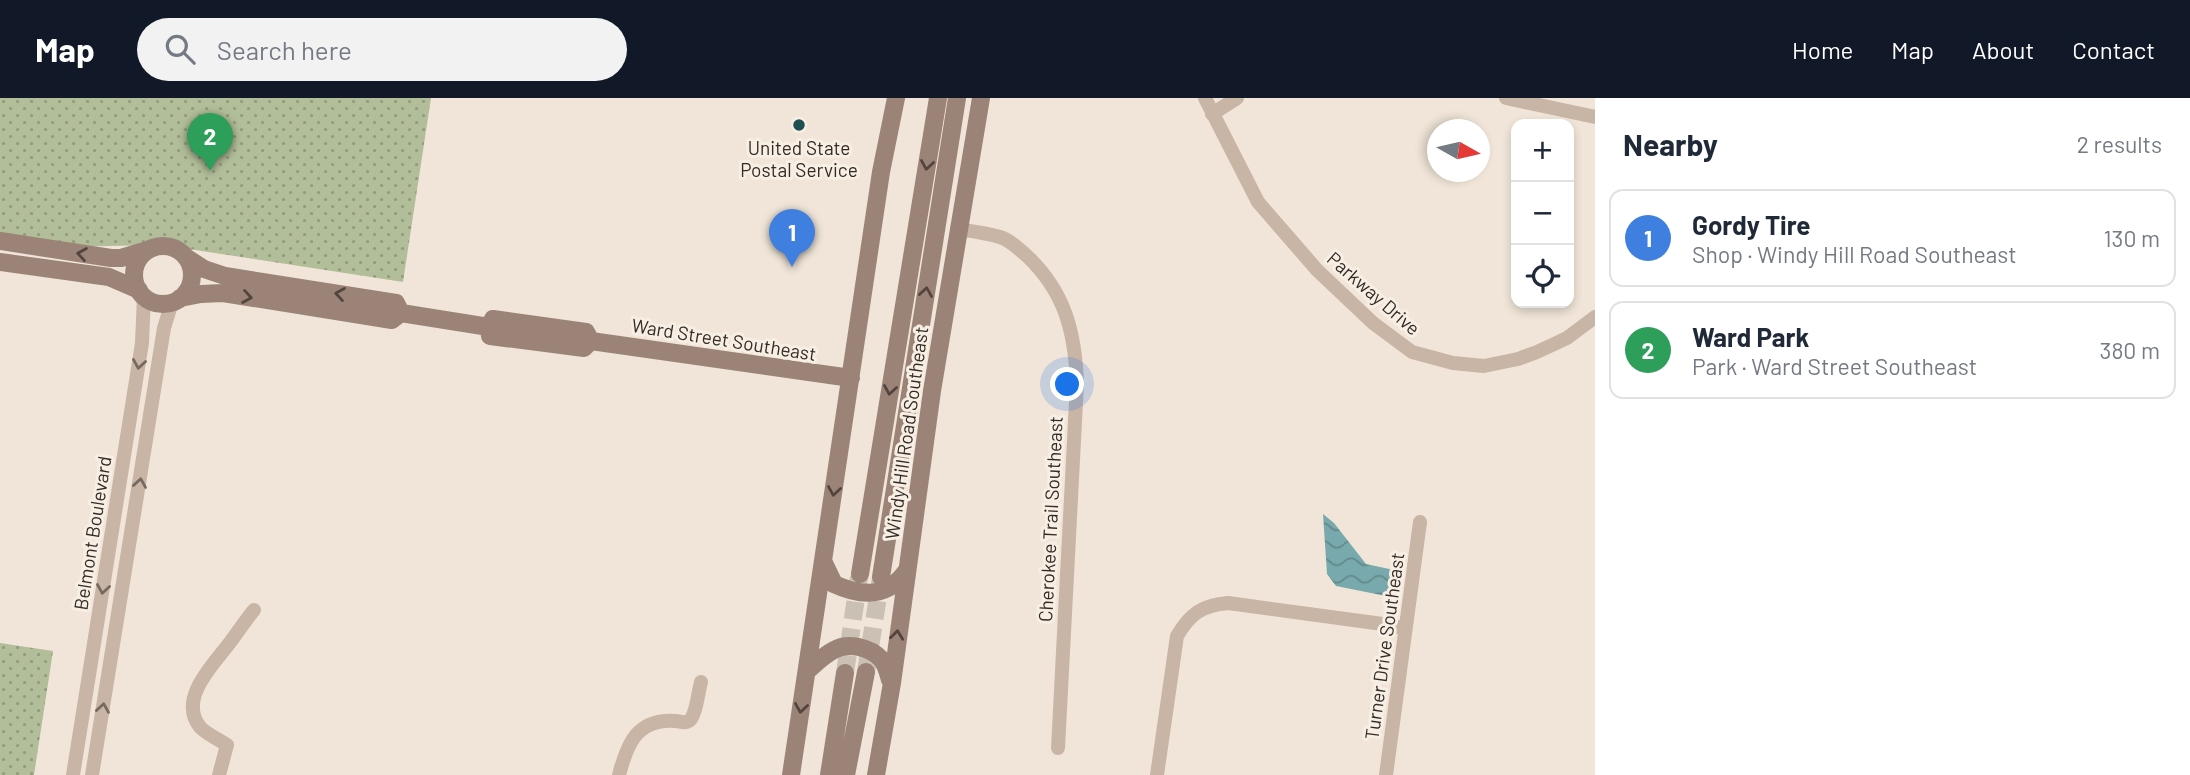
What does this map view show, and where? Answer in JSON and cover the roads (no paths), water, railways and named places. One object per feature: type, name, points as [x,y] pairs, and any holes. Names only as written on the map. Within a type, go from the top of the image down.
[{"type":"street","points":[[791,775],[881,172],[895,98]]},
{"type":"street","name":"Windy Hill Road Southeast","points":[[860,574],[938,98]]},
{"type":"street","name":"Windy Hill Road Southeast","points":[[881,577],[957,98]]},
{"type":"street","name":"Windy Hill Road Southeast","points":[[876,775],[957,229],[981,98]]},
{"type":"street","name":"Parkway Drive","points":[[1205,98],[1258,202],[1317,270],[1373,323],[1412,352],[1453,363],[1484,366],[1537,352],[1567,338],[1595,318]]},
{"type":"street","points":[[1212,114],[1237,98]]},
{"type":"street","points":[[1506,98],[1595,117]]},
{"type":"street","name":"Cherokee Trail Southeast","points":[[957,229],[1002,237],[1020,249],[1038,267],[1062,304],[1076,351],[1077,383],[1058,748]]},
{"type":"street","name":"Ward Street Southeast","points":[[0,241],[111,258],[121,258],[158,246],[169,247],[204,269],[225,276],[396,303],[401,313]]},
{"type":"street","points":[[141,293],[134,279],[135,266],[148,250]]},
{"type":"street","points":[[176,300],[188,290],[191,280],[191,268],[187,258]]},
{"type":"street","name":"Ward Street Southeast","points":[[0,262],[109,276],[159,304],[201,294],[223,293],[392,320],[401,313],[489,327],[493,318],[586,332],[591,341],[851,378]]},
{"type":"street","name":"Belmont Boulevard","points":[[73,775],[142,343],[141,293]]},
{"type":"street","name":"Belmont Boulevard","points":[[92,775],[164,328],[176,300]]},
{"type":"street","name":"Turner Drive Southeast","points":[[1386,775],[1420,522]]},
{"type":"street","points":[[823,561],[834,584],[857,594],[887,589],[899,582],[907,570]]},
{"type":"street","points":[[1157,775],[1177,636],[1186,621],[1195,613],[1214,604],[1228,603],[1405,629]]},
{"type":"street","points":[[219,775],[228,745],[200,727],[194,711],[195,692],[208,668],[254,610]]},
{"type":"street","points":[[807,671],[834,649],[859,647],[883,660],[891,683]]},
{"type":"street","points":[[846,775],[866,671]]},
{"type":"street","points":[[829,775],[845,673]]},
{"type":"street","points":[[619,775],[626,751],[636,733],[657,723],[686,722],[692,718],[701,682]]},
{"type":"water","points":[[1323,514],[1334,523],[1366,564],[1394,570],[1391,597],[1336,586],[1327,574]]},
{"type":"tunnel","points":[[845,673],[859,577]]},
{"type":"tunnel","points":[[866,672],[881,578]]},
{"type":"place","name":"United State Postal Service","points":[[799,125]]},
{"type":"place","name":"Ward Park","points":[[210,171]]},
{"type":"place","name":"Gordy Tire","points":[[792,267]]}]
